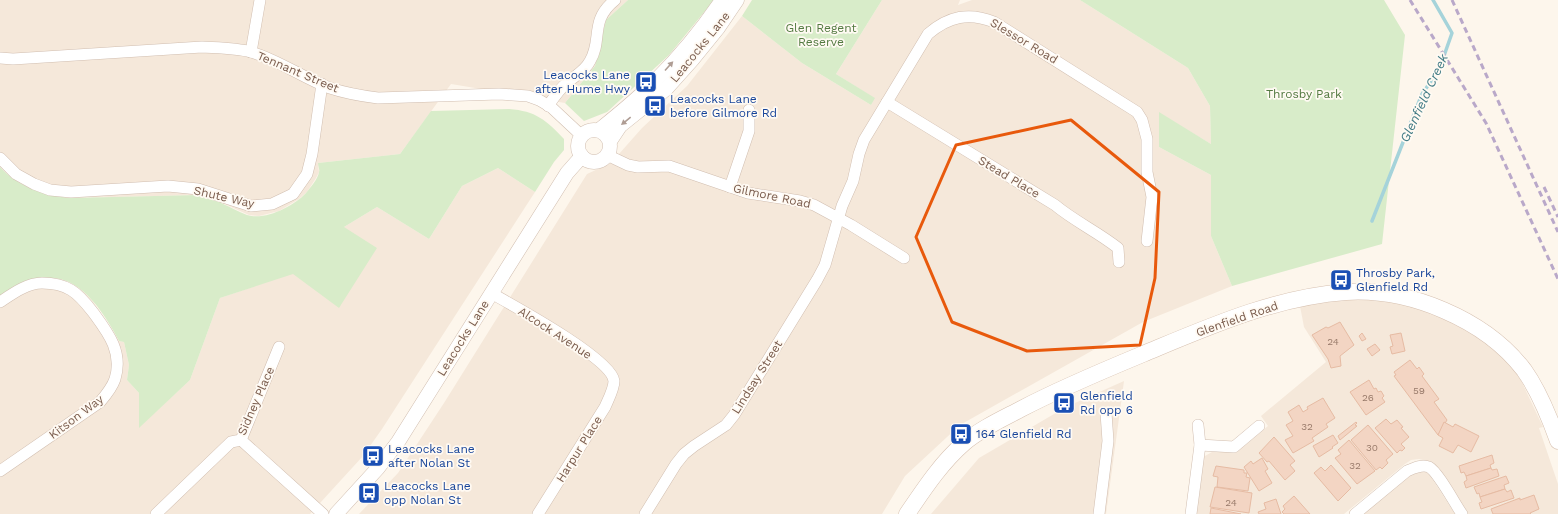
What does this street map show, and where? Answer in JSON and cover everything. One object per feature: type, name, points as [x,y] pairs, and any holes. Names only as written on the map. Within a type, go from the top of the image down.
[{"type":"main road","name":"Glenfield Road","points":[[907,514],[947,459],[965,442],[989,426],[1021,408],[1102,371],[1215,324],[1296,300],[1347,292],[1397,296],[1429,305],[1450,313],[1485,333],[1512,357],[1530,380],[1548,414],[1558,441]]},
{"type":"street","points":[[251,52],[260,0]]},
{"type":"street","points":[[548,106],[563,86],[578,75],[589,63],[593,56],[600,19],[609,5],[615,0]]},
{"type":"street","name":"Leacocks Lane","points":[[599,130],[658,79],[690,43],[722,0]]},
{"type":"street","name":"Leacocks Lane","points":[[610,141],[620,126],[666,88],[692,60],[718,28],[737,0]]},
{"type":"street","name":"Slessor Road","points":[[839,218],[853,181],[859,154],[864,140],[928,34],[938,25],[959,17],[982,17],[994,22],[1129,106],[1140,116],[1146,131],[1147,172],[1152,197],[1148,241]]},
{"type":"street","name":"Tennant Street","points":[[0,58],[13,59],[202,47],[229,48],[251,52],[322,84],[349,93],[378,98],[514,94],[528,96],[539,100],[548,106],[582,136]]},
{"type":"street","name":"Shute Way","points":[[0,158],[16,174],[34,184],[50,190],[71,192],[168,186],[198,189],[251,206],[272,204],[293,194],[307,174],[312,154],[322,84]]},
{"type":"street","name":"Stead Place","points":[[887,102],[1055,205],[1072,218],[1110,242],[1118,248],[1119,262]]},
{"type":"street","points":[[730,187],[749,131],[749,110]]},
{"type":"street","points":[[599,130],[606,134],[610,141],[610,148],[607,155],[596,161],[588,160],[582,156],[578,144],[582,136],[588,131],[599,130]]},
{"type":"street","name":"Gilmore Road","points":[[607,155],[628,166],[669,166],[754,194],[800,201],[814,205],[839,218],[904,258]]},
{"type":"street","name":"Leacocks Lane","points":[[336,514],[378,468],[398,442],[567,173],[582,156]]},
{"type":"street","name":"Lindsay Street","points":[[645,514],[676,464],[684,454],[726,425],[734,415],[825,265],[839,218]]},
{"type":"street","name":"Kitson Way","points":[[0,302],[26,287],[40,283],[57,285],[72,290],[85,302],[110,336],[116,349],[117,364],[115,379],[109,391],[100,402],[0,471]]},
{"type":"street","name":"Alcock Avenue","points":[[491,293],[580,346],[611,374],[614,381]]},
{"type":"street","name":"Sidney Place","points":[[156,514],[231,442],[241,440],[279,347]]},
{"type":"street","name":"Harpur Place","points":[[538,514],[605,407],[614,381]]},
{"type":"street","points":[[1099,514],[1108,441],[1106,413]]},
{"type":"street","points":[[1191,514],[1200,445],[1198,425]]},
{"type":"street","points":[[1200,445],[1234,447],[1259,426]]},
{"type":"street","points":[[241,440],[323,514]]},
{"type":"street","points":[[1355,514],[1407,471],[1416,466],[1428,467],[1437,476],[1462,514]]},
{"type":"highlighted area","points":[[1071,120],[1159,192],[1155,278],[1140,345],[1027,351],[952,322],[916,237],[956,145]]},
{"type":"shaded area","points":[[0,0],[628,0],[606,20],[595,66],[565,103],[451,84],[400,154],[318,163],[319,172],[307,192],[299,199],[279,211],[259,216],[249,215],[211,198],[198,195],[70,198],[36,190],[10,176],[0,167]]},
{"type":"shaded area","points":[[882,0],[960,0],[958,5],[972,0],[1080,0],[1188,68],[1210,106],[1211,144],[1159,113],[1159,147],[1211,175],[1211,236],[1232,286],[1143,322],[960,425],[905,476],[882,514],[359,514],[398,473],[444,403],[587,174],[611,163],[642,128],[687,86],[742,16],[802,63],[871,105],[874,98],[836,74]]},
{"type":"shaded area","points":[[498,168],[535,192],[382,429],[363,456],[310,514],[0,514],[0,298],[48,278],[68,282],[85,293],[92,300],[119,341],[124,342],[129,365],[127,380],[139,393],[139,427],[190,380],[220,298],[293,273],[344,227],[377,207],[429,239],[462,186]]},
{"type":"shaded area","points":[[1361,299],[1386,301],[1422,309],[1457,323],[1497,351],[1519,376],[1543,427],[1539,428],[1558,484],[1558,514],[1467,514],[1441,473],[1431,462],[1419,459],[1411,460],[1405,464],[1344,514],[1195,514],[1203,458],[1212,452],[1233,452],[1244,446],[1268,426],[1261,416],[1326,362],[1304,327],[1300,306],[1338,300]]},
{"type":"shaded area","points":[[1124,381],[1106,514],[931,514],[979,458],[1066,407]]},
{"type":"shaded area","points":[[1425,471],[1429,474],[1455,514],[1361,514],[1412,472]]},
{"type":"green space","points":[[628,0],[714,0],[669,55],[607,112],[584,121],[565,103],[595,66],[606,20]]},
{"type":"green space","name":"Glen Regent Reserve","points":[[752,0],[882,0],[836,74],[875,98],[871,105],[802,63],[742,16]]},
{"type":"green space","name":"Throsby Park","points":[[1080,0],[1384,0],[1405,35],[1382,244],[1232,286],[1211,236],[1211,175],[1159,147],[1159,112],[1211,144],[1210,106],[1188,68]]},
{"type":"green space","points":[[509,109],[534,114],[552,127],[564,139],[564,150],[554,162],[535,192],[498,168],[462,186],[429,239],[377,207],[344,227],[377,248],[339,308],[293,274],[220,298],[190,380],[139,428],[139,393],[127,380],[129,365],[124,342],[119,341],[107,320],[92,299],[72,283],[61,279],[49,278],[0,298],[0,167],[23,185],[61,197],[198,195],[205,196],[247,215],[262,216],[279,211],[301,198],[317,178],[319,170],[318,163],[400,154],[431,111]]},
{"type":"building","points":[[1340,322],[1354,345],[1340,356],[1341,366],[1331,368],[1328,359],[1312,335],[1326,327],[1328,328]]},
{"type":"building","points":[[1362,333],[1366,339],[1362,341],[1359,336]]},
{"type":"building","points":[[1401,333],[1405,351],[1392,354],[1390,347],[1393,346],[1390,335]]},
{"type":"building","points":[[1375,344],[1380,350],[1372,356],[1367,349]]},
{"type":"building","points":[[1410,360],[1417,369],[1419,367],[1424,374],[1422,376],[1439,399],[1434,402],[1447,420],[1438,435],[1394,376],[1396,375],[1394,372]]},
{"type":"building","points":[[1369,380],[1374,389],[1376,388],[1378,392],[1381,391],[1384,396],[1382,398],[1385,402],[1366,415],[1350,392]]},
{"type":"building","points":[[1323,398],[1335,418],[1326,424],[1328,427],[1312,438],[1314,441],[1293,453],[1285,440],[1293,436],[1286,425],[1293,421],[1288,412],[1299,405],[1303,412],[1308,409],[1307,407]]},
{"type":"building","points":[[1386,419],[1391,424],[1397,420],[1403,427],[1401,428],[1409,437],[1401,444],[1405,448],[1402,451],[1400,450],[1397,453],[1375,428]]},
{"type":"building","points":[[1356,422],[1357,423],[1355,425],[1357,426],[1340,440],[1338,436]]},
{"type":"building","points":[[1444,422],[1453,427],[1455,424],[1479,436],[1471,452],[1458,445],[1453,453],[1439,446],[1443,438],[1438,435]]},
{"type":"building","points":[[1368,425],[1393,454],[1386,460],[1388,463],[1382,469],[1380,467],[1376,470],[1351,440]]},
{"type":"building","points":[[1333,435],[1338,443],[1319,457],[1313,446]]},
{"type":"building","points":[[1274,437],[1295,461],[1290,465],[1295,471],[1285,480],[1269,461],[1267,462],[1259,453]]},
{"type":"building","points":[[1349,440],[1375,471],[1357,484],[1335,458],[1341,454],[1338,450]]},
{"type":"building","points":[[1492,455],[1494,463],[1490,465],[1491,468],[1466,476],[1464,472],[1461,473],[1459,466]]},
{"type":"building","points":[[1262,458],[1268,469],[1265,471],[1272,483],[1259,491],[1244,467],[1251,461],[1253,464]]},
{"type":"building","points":[[1331,465],[1351,488],[1338,501],[1314,473],[1321,467],[1325,471]]},
{"type":"building","points":[[1216,466],[1244,470],[1244,473],[1247,473],[1246,477],[1250,478],[1248,491],[1217,487],[1218,477],[1213,476]]},
{"type":"building","points":[[1491,468],[1492,470],[1497,469],[1499,476],[1466,488],[1464,482],[1467,480],[1466,476]]},
{"type":"building","points":[[1506,476],[1509,483],[1504,485],[1505,489],[1480,497],[1479,493],[1477,494],[1474,487]]},
{"type":"building","points":[[1215,487],[1252,493],[1249,513],[1210,507]]},
{"type":"building","points":[[1505,489],[1507,492],[1511,490],[1514,498],[1481,509],[1479,503],[1482,502],[1480,497]]},
{"type":"building","points":[[1534,495],[1539,509],[1530,513],[1531,514],[1493,514],[1491,509],[1520,498],[1520,500]]},
{"type":"building","points":[[1294,496],[1310,514],[1284,514],[1282,512],[1285,509],[1283,506]]},
{"type":"building","points":[[1276,499],[1281,514],[1259,514],[1258,512],[1266,509],[1264,503]]},
{"type":"building","points":[[1211,508],[1241,514],[1210,514]]},
{"type":"waterway","name":"Glenfield Creek","points":[[1372,221],[1422,94],[1439,70],[1452,33],[1433,0]]},
{"type":"railway","points":[[1410,0],[1486,123],[1558,279]]},
{"type":"railway","points":[[1452,0],[1558,232]]},
{"type":"railway","points":[[1544,187],[1558,217]]},
{"type":"place","name":"Leacocks Lane after Hume Hwy","points":[[646,82]]},
{"type":"place","name":"Leacocks Lane before Gilmore Rd","points":[[655,106]]},
{"type":"place","name":"Throsby Park, Glenfield Rd","points":[[1341,280]]},
{"type":"place","name":"Glenfield Rd opp 6","points":[[1064,403]]},
{"type":"place","name":"164 Glenfield Rd","points":[[961,434]]},
{"type":"place","name":"Leacocks Lane after Nolan St","points":[[373,456]]},
{"type":"place","name":"Leacocks Lane opp Nolan St","points":[[369,493]]}]
